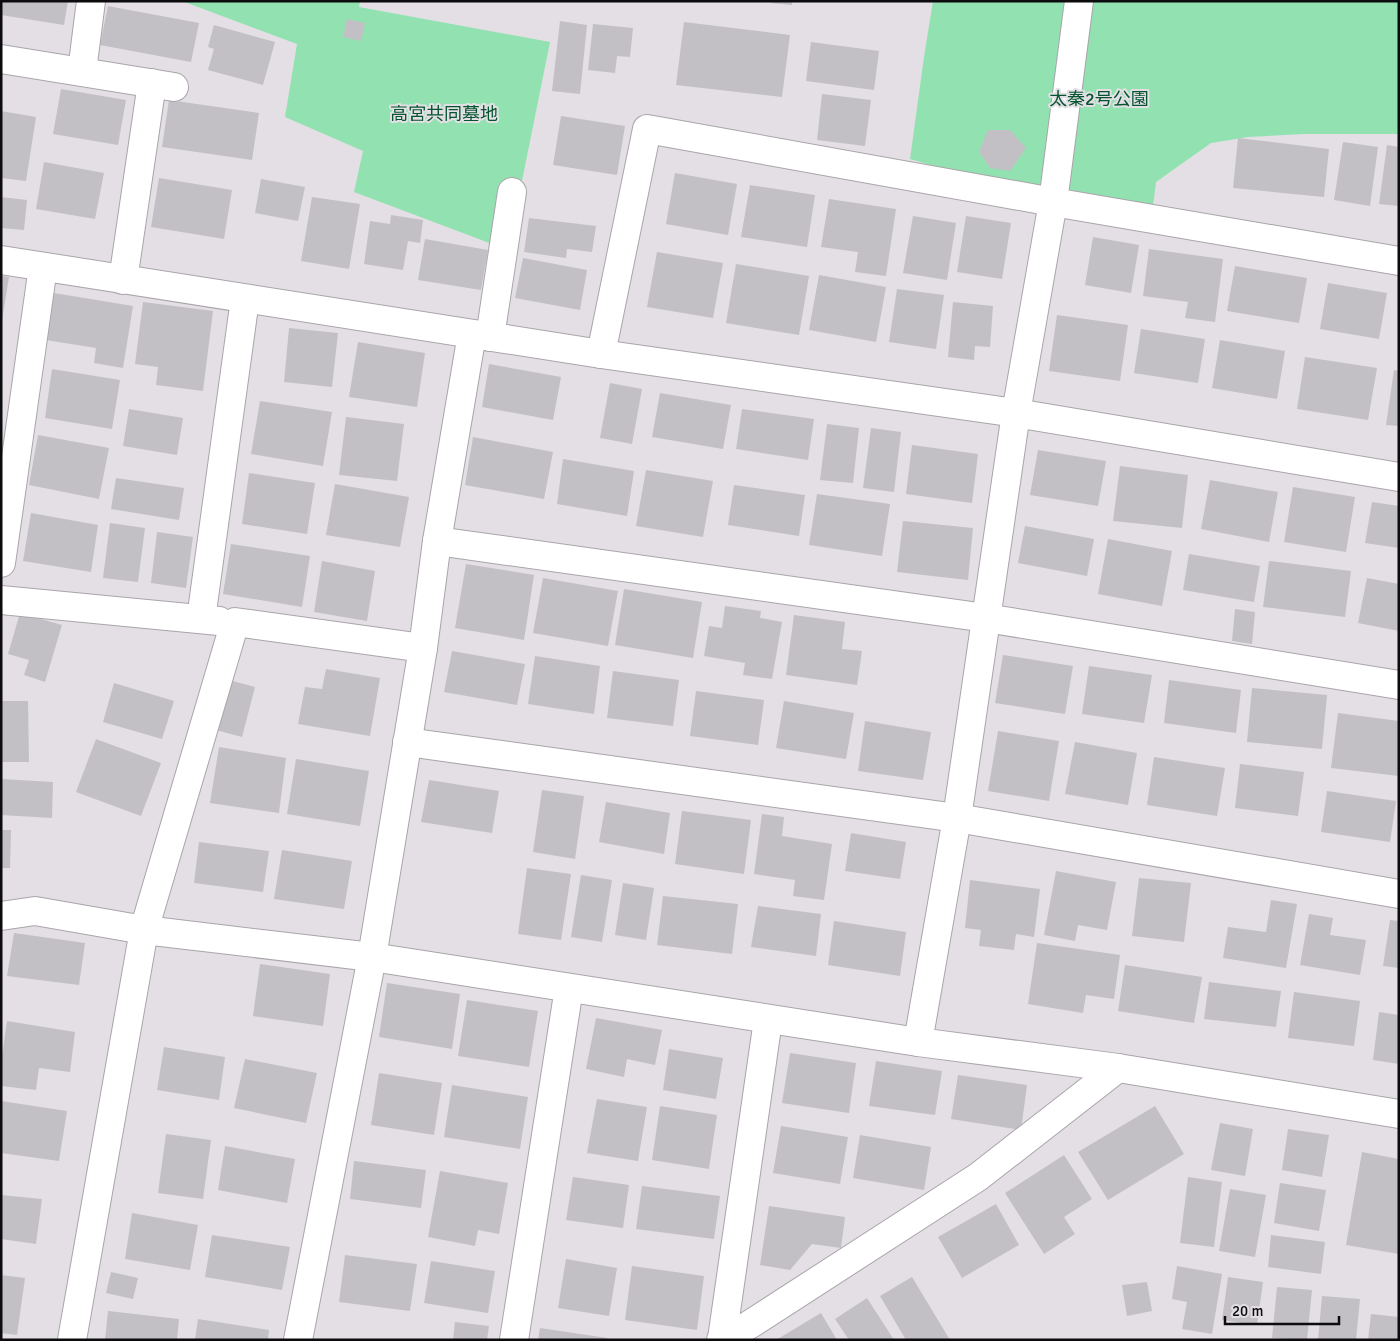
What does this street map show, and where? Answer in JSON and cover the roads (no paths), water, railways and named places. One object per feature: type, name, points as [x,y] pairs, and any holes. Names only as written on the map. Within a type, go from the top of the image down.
[{"type":"street","points":[[82,71],[91,1]]},
{"type":"street","points":[[918,1042],[957,818],[1016,413],[1053,202],[1079,1]]},
{"type":"street","points":[[1,59],[163,85],[124,280]]},
{"type":"street","points":[[601,354],[647,129],[1053,202],[1399,261]]},
{"type":"street","points":[[298,1340],[372,957],[423,648],[437,541],[512,192]]},
{"type":"street","points":[[1,260],[481,336],[1016,413],[1399,477]]},
{"type":"street","points":[[1,563],[5,504],[43,267]]},
{"type":"street","points":[[201,619],[245,299]]},
{"type":"street","points":[[437,541],[986,618],[1399,685]]},
{"type":"street","points":[[1,600],[235,622],[423,648]]},
{"type":"street","points":[[72,1340],[144,930],[235,622]]},
{"type":"street","points":[[407,742],[957,818],[1399,894]]},
{"type":"street","points":[[1,916],[35,911],[144,930],[372,957],[768,1020],[1118,1068],[1399,1114]]},
{"type":"street","points":[[514,1340],[569,988]]},
{"type":"street","points":[[721,1340],[768,1020]]},
{"type":"street","points":[[721,1340],[749,1325],[978,1176],[1118,1068]]},
{"type":"park label","name":"太秦2号公園","points":[[1099,99]]},
{"type":"park label","name":"高宮共同墓地","points":[[444,114]]}]
